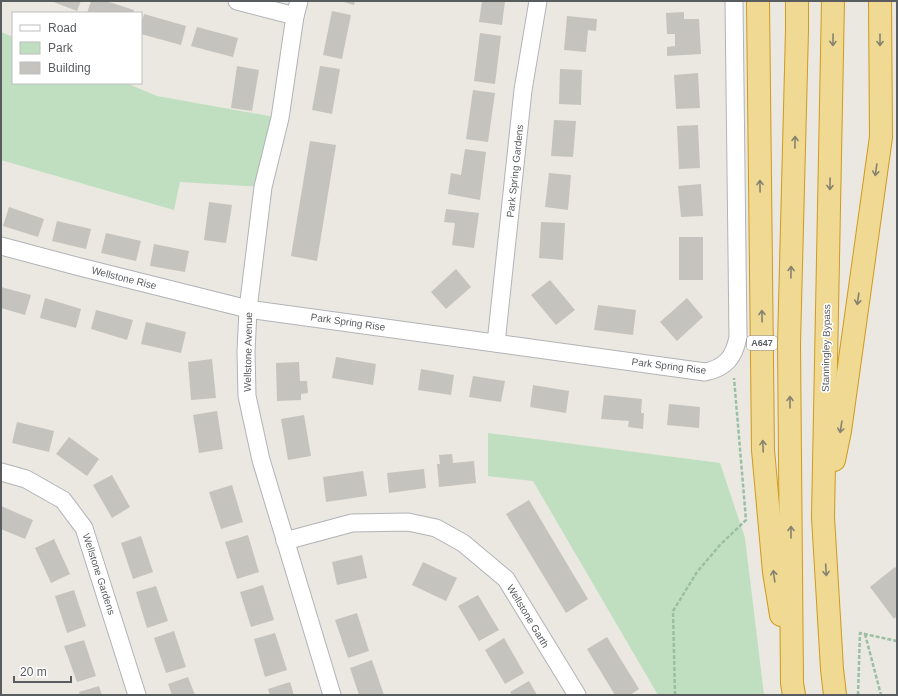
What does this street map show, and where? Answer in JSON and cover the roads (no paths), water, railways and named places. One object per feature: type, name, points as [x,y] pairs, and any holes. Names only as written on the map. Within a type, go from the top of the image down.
[{"type":"highway","name":"A647","points":[[758,1],[763,450],[774,572],[793,689]]},
{"type":"highway","name":"A647","points":[[793,689],[790,344],[798,30],[797,1]]},
{"type":"highway","name":"Stanningley Bypass","points":[[834,1],[823,517],[832,669],[835,695]]},
{"type":"highway","points":[[823,517],[840,431],[880,137],[880,1]]},
{"type":"street","points":[[237,1],[297,8]]},
{"type":"street","name":"Park Spring Gardens","points":[[496,342],[523,90],[538,1]]},
{"type":"street","name":"Park Spring Rise","points":[[248,309],[705,372],[714,370],[726,364],[732,356],[738,337],[734,1]]},
{"type":"street","name":"Wellstone Avenue","points":[[297,8],[280,118],[263,187],[248,309],[246,352],[247,396],[261,460],[332,695]]},
{"type":"street","name":"Wellstone Rise","points":[[1,246],[248,309]]},
{"type":"street","name":"Wellstone Gardens","points":[[1,472],[26,479],[64,500],[84,528],[137,695]]},
{"type":"street","name":"Wellstone Garth","points":[[285,541],[352,524],[408,522],[436,528],[463,543],[506,579],[577,695]]}]
